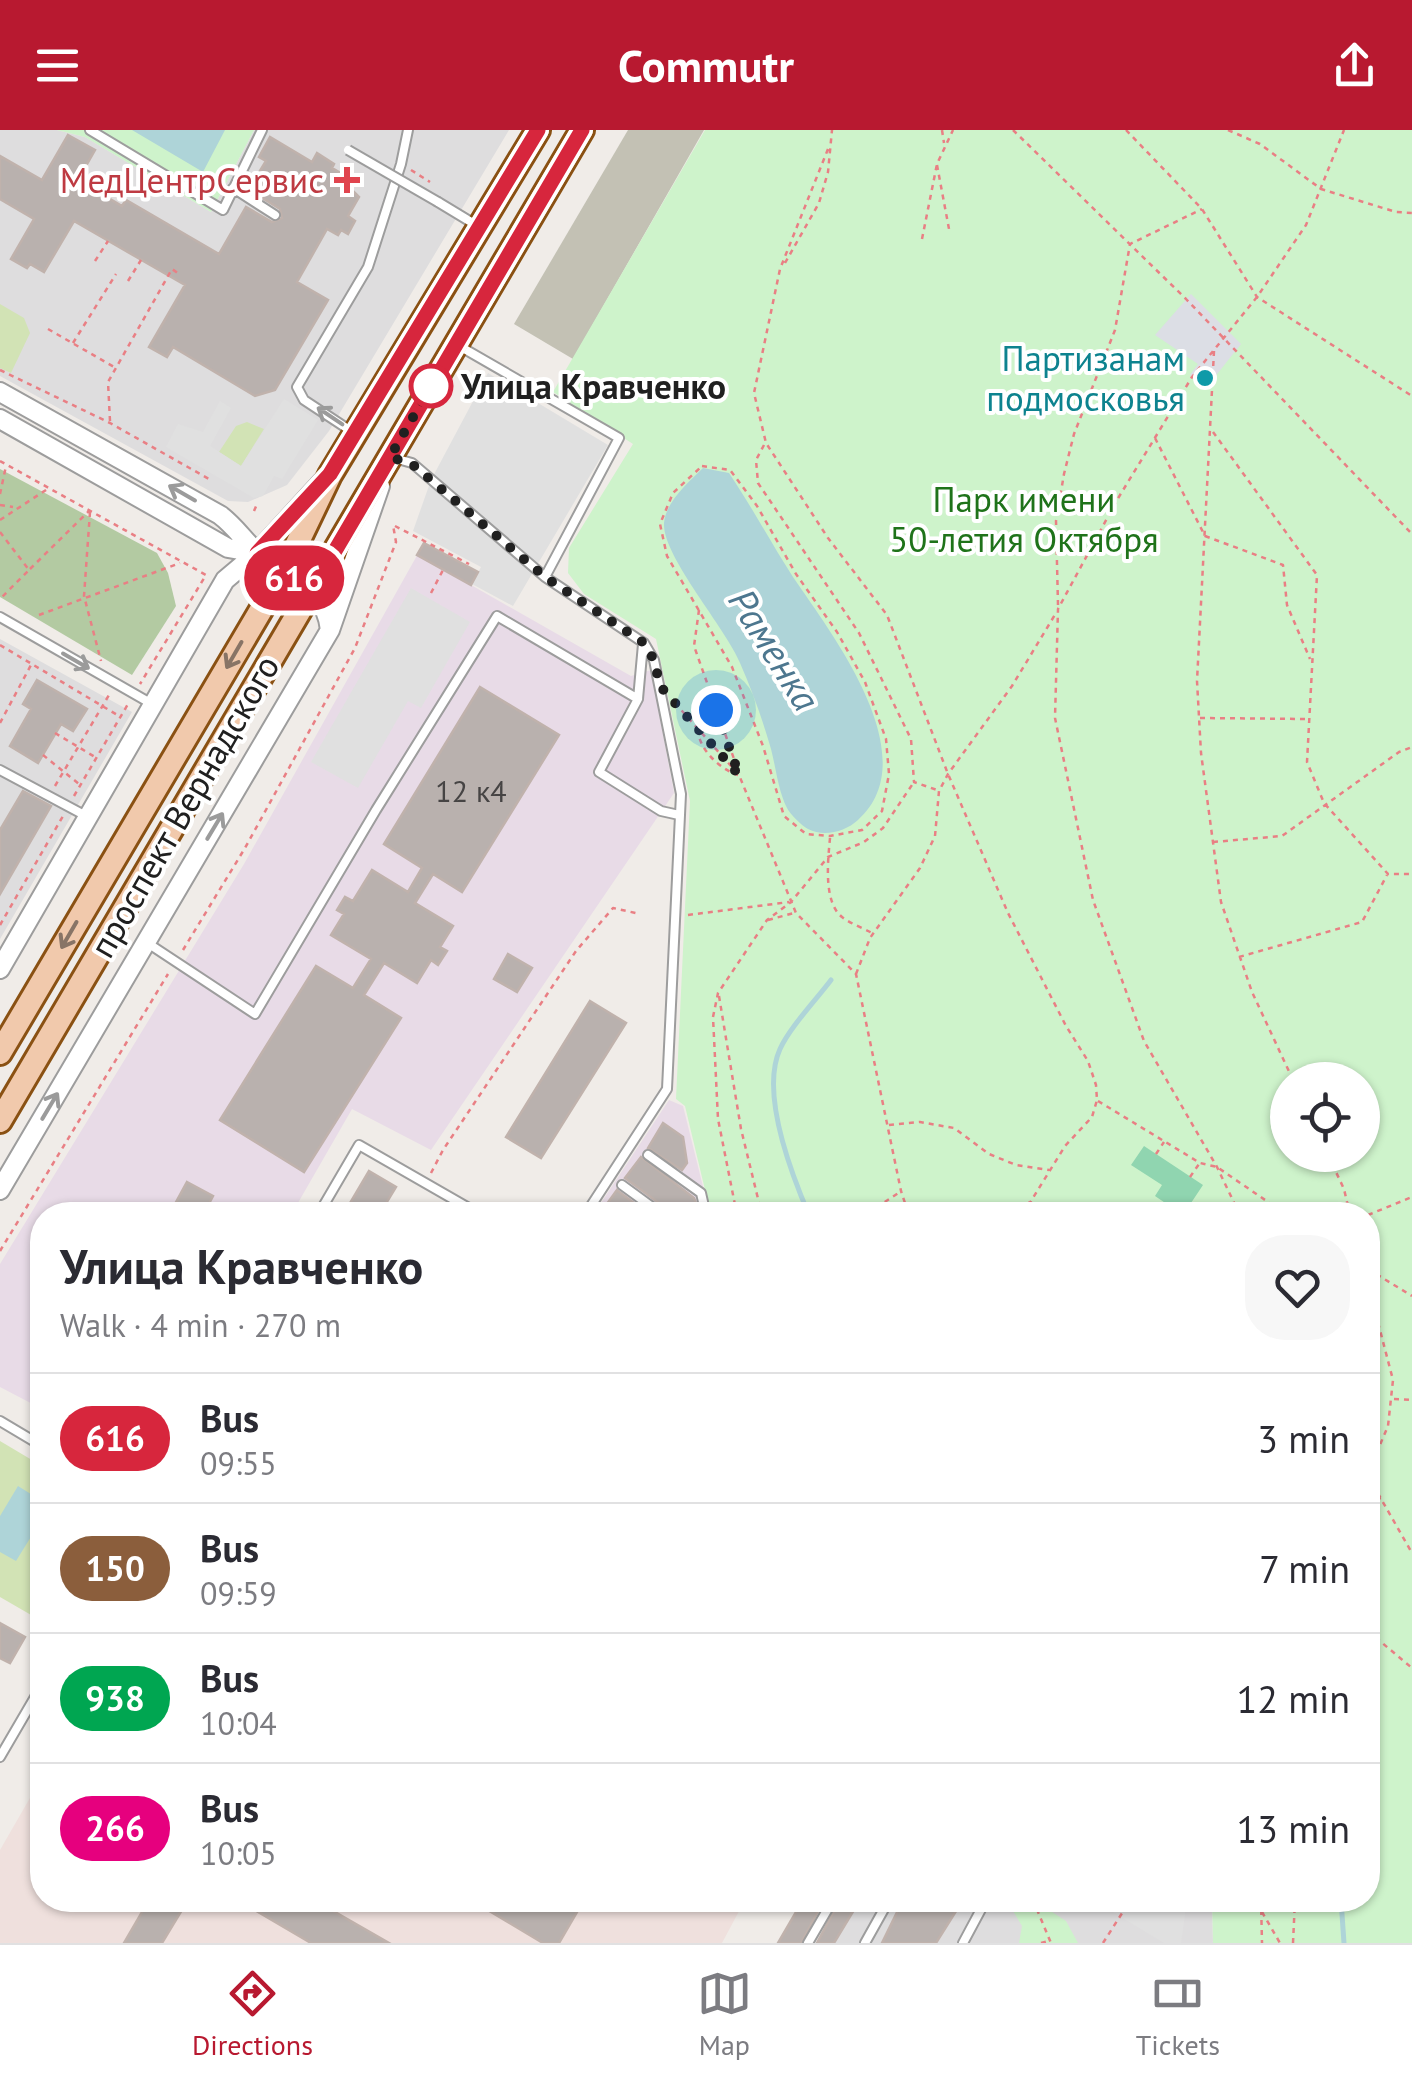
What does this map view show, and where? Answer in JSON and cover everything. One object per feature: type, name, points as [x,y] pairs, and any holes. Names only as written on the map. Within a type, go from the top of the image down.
[{"type":"main road","name":"проспект Вернадского","points":[[0,1053],[284,571],[330,474],[538,130]]},
{"type":"main road","name":"проспект Вернадского","points":[[0,1120],[582,130]]},
{"type":"street","points":[[2,398],[126,461],[220,515],[241,532],[257,553],[312,590],[322,601],[330,630]]},
{"type":"street","points":[[0,420],[228,548],[257,553]]},
{"type":"street","points":[[0,1190],[330,630],[390,457]]},
{"type":"street","points":[[113,484],[126,461]]},
{"type":"street","points":[[0,969],[225,580],[257,553],[330,474]]},
{"type":"lane","points":[[90,130],[224,210],[262,130]]},
{"type":"lane","points":[[355,433],[304,400],[296,387],[368,267],[408,130]]},
{"type":"lane","points":[[348,150],[480,227]]},
{"type":"lane","points":[[233,188],[275,215]]},
{"type":"lane","points":[[456,344],[620,438],[545,577]]},
{"type":"lane","points":[[390,457],[412,464],[545,577],[644,643],[654,660],[681,794],[666,1089],[593,1202]]},
{"type":"lane","points":[[146,942],[255,1014],[497,616],[638,699]]},
{"type":"lane","points":[[0,617],[152,704]]},
{"type":"lane","points":[[644,643],[638,699],[599,772],[662,811],[679,814]]},
{"type":"lane","points":[[0,784],[4,772],[88,818]]},
{"type":"lane","points":[[326,1202],[359,1145],[458,1202]]},
{"type":"lane","points":[[648,1155],[701,1193],[703,1202]]},
{"type":"lane","points":[[622,1185],[645,1202]]},
{"type":"lane","points":[[0,1421],[30,1439]]},
{"type":"lane","points":[[0,1757],[30,1705]]},
{"type":"lane","points":[[808,1943],[826,1912]]},
{"type":"lane","points":[[866,1943],[883,1912]]},
{"type":"lane","points":[[963,1943],[980,1912]]},
{"type":"path","points":[[832,130],[780,269],[754,393],[766,442],[828,538],[887,615],[948,774],[1008,914],[1060,1016],[1088,1061],[1096,1084],[1092,1117],[1065,1146],[1031,1201]]},
{"type":"path","points":[[942,130],[945,146]]},
{"type":"path","points":[[922,239],[936,164],[953,130]]},
{"type":"path","points":[[1013,130],[1130,244],[1412,534]]},
{"type":"path","points":[[1126,130],[1202,210],[1257,297],[1412,396]]},
{"type":"path","points":[[1228,130],[1260,144],[1321,189],[1412,214]]},
{"type":"path","points":[[856,974],[873,934],[896,906],[927,852],[934,836],[939,791],[948,774],[1012,686],[1192,377],[1257,297],[1306,225],[1344,130]]},
{"type":"path","points":[[780,269],[819,203],[828,172],[828,149]]},
{"type":"path","points":[[401,164],[429,182]]},
{"type":"path","points":[[936,164],[949,228]]},
{"type":"path","points":[[1130,244],[1202,210]]},
{"type":"path","points":[[95,261],[108,241]]},
{"type":"path","points":[[1130,244],[1115,330],[1074,434],[1056,521],[1055,718],[1093,900],[1144,1042],[1234,1202]]},
{"type":"path","points":[[128,281],[141,260]]},
{"type":"path","points":[[110,423],[108,382],[172,269],[179,274]]},
{"type":"path","points":[[74,343],[116,274]]},
{"type":"path","points":[[48,329],[115,368]]},
{"type":"path","points":[[1214,350],[1197,681],[1199,718],[1221,902],[1239,957],[1285,1062]]},
{"type":"path","points":[[0,370],[110,423],[210,479]]},
{"type":"path","points":[[1212,431],[1317,575],[1308,762],[1324,803],[1388,874],[1412,874]]},
{"type":"path","points":[[1154,437],[1204,536],[1283,565],[1286,605],[1312,663]]},
{"type":"path","points":[[734,1202],[718,1119],[713,1018],[718,993],[766,920],[791,902],[828,857],[864,842],[883,828],[914,782],[911,740],[859,633],[758,482],[756,460],[766,442]]},
{"type":"path","points":[[0,461],[206,576],[0,924]]},
{"type":"path","points":[[0,494],[6,464]]},
{"type":"path","points":[[702,466],[730,470],[865,682],[886,739],[889,774],[882,811],[862,830],[830,836],[806,834],[784,816],[764,746],[739,684],[699,610],[667,556],[660,524],[673,493],[702,466]]},
{"type":"path","points":[[0,520],[50,487]]},
{"type":"path","points":[[756,506],[766,496]]},
{"type":"path","points":[[254,510],[257,504]]},
{"type":"path","points":[[0,505],[17,507]]},
{"type":"path","points":[[0,600],[90,510]]},
{"type":"path","points":[[90,510],[84,596],[106,679]]},
{"type":"path","points":[[30,1202],[245,848],[355,648],[396,542],[393,526],[469,564]]},
{"type":"path","points":[[0,532],[29,570]]},
{"type":"path","points":[[39,615],[181,562]]},
{"type":"path","points":[[431,593],[443,570]]},
{"type":"path","points":[[699,610],[694,646],[739,775],[791,902],[796,913],[856,974],[905,1202]]},
{"type":"path","points":[[0,645],[120,716]]},
{"type":"path","points":[[0,723],[32,664]]},
{"type":"path","points":[[49,796],[116,685]]},
{"type":"path","points":[[660,686],[739,775]]},
{"type":"path","points":[[1199,718],[1309,719]]},
{"type":"path","points":[[698,728],[700,741],[723,769],[739,775]]},
{"type":"path","points":[[55,733],[97,757]]},
{"type":"path","points":[[1214,842],[1282,836],[1324,803],[1412,747]]},
{"type":"path","points":[[43,755],[81,785]]},
{"type":"path","points":[[914,782],[939,791]]},
{"type":"path","points":[[882,811],[894,813]]},
{"type":"path","points":[[830,836],[833,906],[840,916],[873,934]]},
{"type":"path","points":[[1239,957],[1362,922],[1388,874]]},
{"type":"path","points":[[674,916],[791,902]]},
{"type":"path","points":[[426,1184],[444,1150],[576,951],[613,908],[640,914]]},
{"type":"path","points":[[766,920],[796,913]]},
{"type":"path","points":[[718,993],[741,1129],[759,1202]]},
{"type":"path","points":[[1097,1100],[1200,1163],[1217,1167],[1268,1202]]},
{"type":"path","points":[[888,1125],[920,1122],[954,1128],[989,1154],[1050,1170]]},
{"type":"path","points":[[1156,1154],[1164,1141]]},
{"type":"path","points":[[1190,1177],[1200,1163]]},
{"type":"path","points":[[1336,1172],[1347,1202]]},
{"type":"path","points":[[885,1202],[901,1191]]},
{"type":"path","points":[[1380,1210],[1412,1198]]},
{"type":"path","points":[[0,1252],[30,1203]]},
{"type":"path","points":[[1380,1276],[1412,1296]]},
{"type":"path","points":[[1380,1330],[1393,1380],[1388,1426],[1380,1445]]},
{"type":"path","points":[[1391,1398],[1412,1400]]},
{"type":"path","points":[[1381,1498],[1412,1553]]},
{"type":"path","points":[[1380,1642],[1412,1668]]},
{"type":"path","points":[[1039,1912],[1051,1942],[1041,1943]]},
{"type":"path","points":[[1103,1943],[1123,1912]]},
{"type":"path","points":[[1261,1912],[1262,1943]]},
{"type":"path","points":[[1262,1912],[1280,1943]]},
{"type":"path","points":[[1293,1943],[1294,1912]]},
{"type":"shaded area","points":[[0,130],[57,130],[85,137],[211,212],[254,130],[509,130],[329,431],[287,485],[248,502],[228,501],[0,376]]},
{"type":"shaded area","points":[[628,130],[704,130],[573,359],[514,324]]},
{"type":"shaded area","points":[[1191,294],[1241,344],[1206,388],[1190,375],[1198,364],[1155,335]]},
{"type":"shaded area","points":[[488,373],[608,445],[513,606],[472,584],[481,567],[413,531],[431,480]]},
{"type":"shaded area","points":[[284,399],[318,420],[282,479],[274,476],[263,496],[254,498],[166,447],[178,424],[203,432],[220,401],[231,408],[210,446],[241,466]]},
{"type":"shaded area","points":[[424,543],[478,572],[471,585],[631,676],[651,670],[674,793],[431,1150],[352,1109],[298,1202],[38,1202],[244,864]]},
{"type":"shaded area","points":[[411,588],[470,622],[421,708],[408,701],[358,788],[311,762]]},
{"type":"shaded area","points":[[0,639],[132,712],[0,939]]},
{"type":"shaded area","points":[[669,1100],[683,1106],[707,1202],[602,1202]]},
{"type":"shaded area","points":[[30,1215],[30,1403],[0,1387],[0,1264]]},
{"type":"shaded area","points":[[30,1798],[30,1912],[739,1912],[722,1943],[0,1943],[0,1850]]},
{"type":"shaded area","points":[[853,1912],[1212,1912],[1213,1943],[834,1943]]},
{"type":"shaded area","points":[[1113,1912],[1185,1912],[1181,1943],[1164,1943]]},
{"type":"green space","points":[[57,130],[254,130],[211,212],[85,137]]},
{"type":"green space","name":"Парк имени 50-летия Октября","points":[[705,130],[1412,130],[1412,1943],[1213,1943],[1212,1912],[1380,1912],[1380,1202],[708,1202],[685,1106],[676,1099],[690,801],[656,639],[584,594],[568,573],[569,548],[633,444],[553,392]]},
{"type":"green space","points":[[0,304],[24,318],[30,333],[11,373],[0,368]]},
{"type":"green space","points":[[247,422],[264,429],[241,466],[219,452],[236,426]]},
{"type":"green space","points":[[0,469],[157,553],[168,573],[176,606],[132,675],[0,597]]},
{"type":"green space","points":[[1144,1146],[1203,1185],[1192,1202],[1164,1202],[1155,1196],[1162,1185],[1131,1165]]},
{"type":"green space","points":[[0,1441],[30,1459],[30,1614],[0,1597]]},
{"type":"green space","points":[[1014,1912],[1052,1912],[1066,1921],[1078,1943],[1019,1943],[1022,1926]]},
{"type":"water","points":[[132,130],[225,130],[203,172]]},
{"type":"water","points":[[703,468],[729,473],[849,662],[866,696],[878,730],[883,763],[877,794],[858,820],[841,830],[821,833],[808,829],[787,808],[740,663],[683,573],[666,537],[664,523],[669,507]]},
{"type":"water","points":[[18,1486],[30,1494],[30,1538],[16,1561],[0,1552],[0,1516]]},
{"type":"building","points":[[68,135],[95,150],[78,180],[122,206],[126,200],[219,254],[246,207],[272,222],[282,218],[280,209],[256,194],[262,183],[255,179],[266,161],[259,157],[270,137],[312,162],[317,153],[351,179],[347,185],[359,197],[348,216],[355,221],[348,234],[341,230],[338,235],[327,229],[297,282],[328,300],[275,390],[255,396],[173,347],[167,357],[149,347],[185,285],[74,221],[44,272],[11,259],[34,219],[0,199],[0,156],[42,180]]},
{"type":"building","points":[[424,543],[478,572],[471,585],[417,555]]},
{"type":"building","points":[[37,680],[87,709],[73,731],[61,724],[38,763],[10,746],[31,709],[23,704]]},
{"type":"building","points":[[480,687],[559,735],[462,892],[433,874],[415,903],[453,926],[440,947],[447,951],[438,965],[431,960],[417,983],[384,963],[364,995],[401,1018],[304,1172],[220,1120],[316,966],[353,988],[371,959],[331,935],[344,914],[337,910],[345,897],[353,901],[372,870],[408,892],[422,868],[384,844]]},
{"type":"building","points":[[23,791],[51,806],[0,894],[0,830]]},
{"type":"building","points":[[508,954],[532,968],[517,992],[494,979]]},
{"type":"building","points":[[590,1001],[626,1023],[541,1158],[506,1137]]},
{"type":"building","points":[[663,1123],[683,1137],[687,1163],[682,1170],[648,1148]]},
{"type":"building","points":[[641,1157],[696,1202],[658,1202],[625,1178]]},
{"type":"building","points":[[369,1171],[396,1187],[387,1202],[351,1202]]},
{"type":"building","points":[[187,1182],[213,1196],[210,1202],[176,1202]]},
{"type":"building","points":[[617,1190],[633,1202],[608,1202]]},
{"type":"building","points":[[0,1623],[25,1637],[10,1663],[0,1658]]},
{"type":"building","points":[[142,1912],[181,1912],[162,1943],[124,1943]]},
{"type":"building","points":[[258,1912],[335,1912],[389,1943],[311,1943]]},
{"type":"building","points":[[491,1912],[577,1912],[559,1943],[543,1943]]},
{"type":"building","points":[[796,1912],[818,1912],[801,1943],[778,1943]]},
{"type":"building","points":[[834,1912],[853,1912],[834,1943],[817,1943]]},
{"type":"building","points":[[897,1912],[955,1912],[936,1943],[882,1943]]},
{"type":"waterway","name":"Раменка","points":[[804,1202],[780,1133],[775,1067],[790,1032],[831,980]]},
{"type":"waterway","name":"Раменка","points":[[1342,1912],[1344,1943]]},
{"type":"bus line","name":"616","points":[[538,130],[330,474],[257,553],[312,590],[582,130]]},
{"type":"place","name":"МедЦентрСервис","points":[[347,180]]},
{"type":"place","name":"Партизанам подмосковья","points":[[1205,378]]},
{"type":"place","name":"Улица Кравченко","points":[[431,386]]},
{"type":"route","points":[[431,386],[390,457],[412,464],[545,577],[644,643],[654,660],[660,686],[739,775],[716,710]]}]
